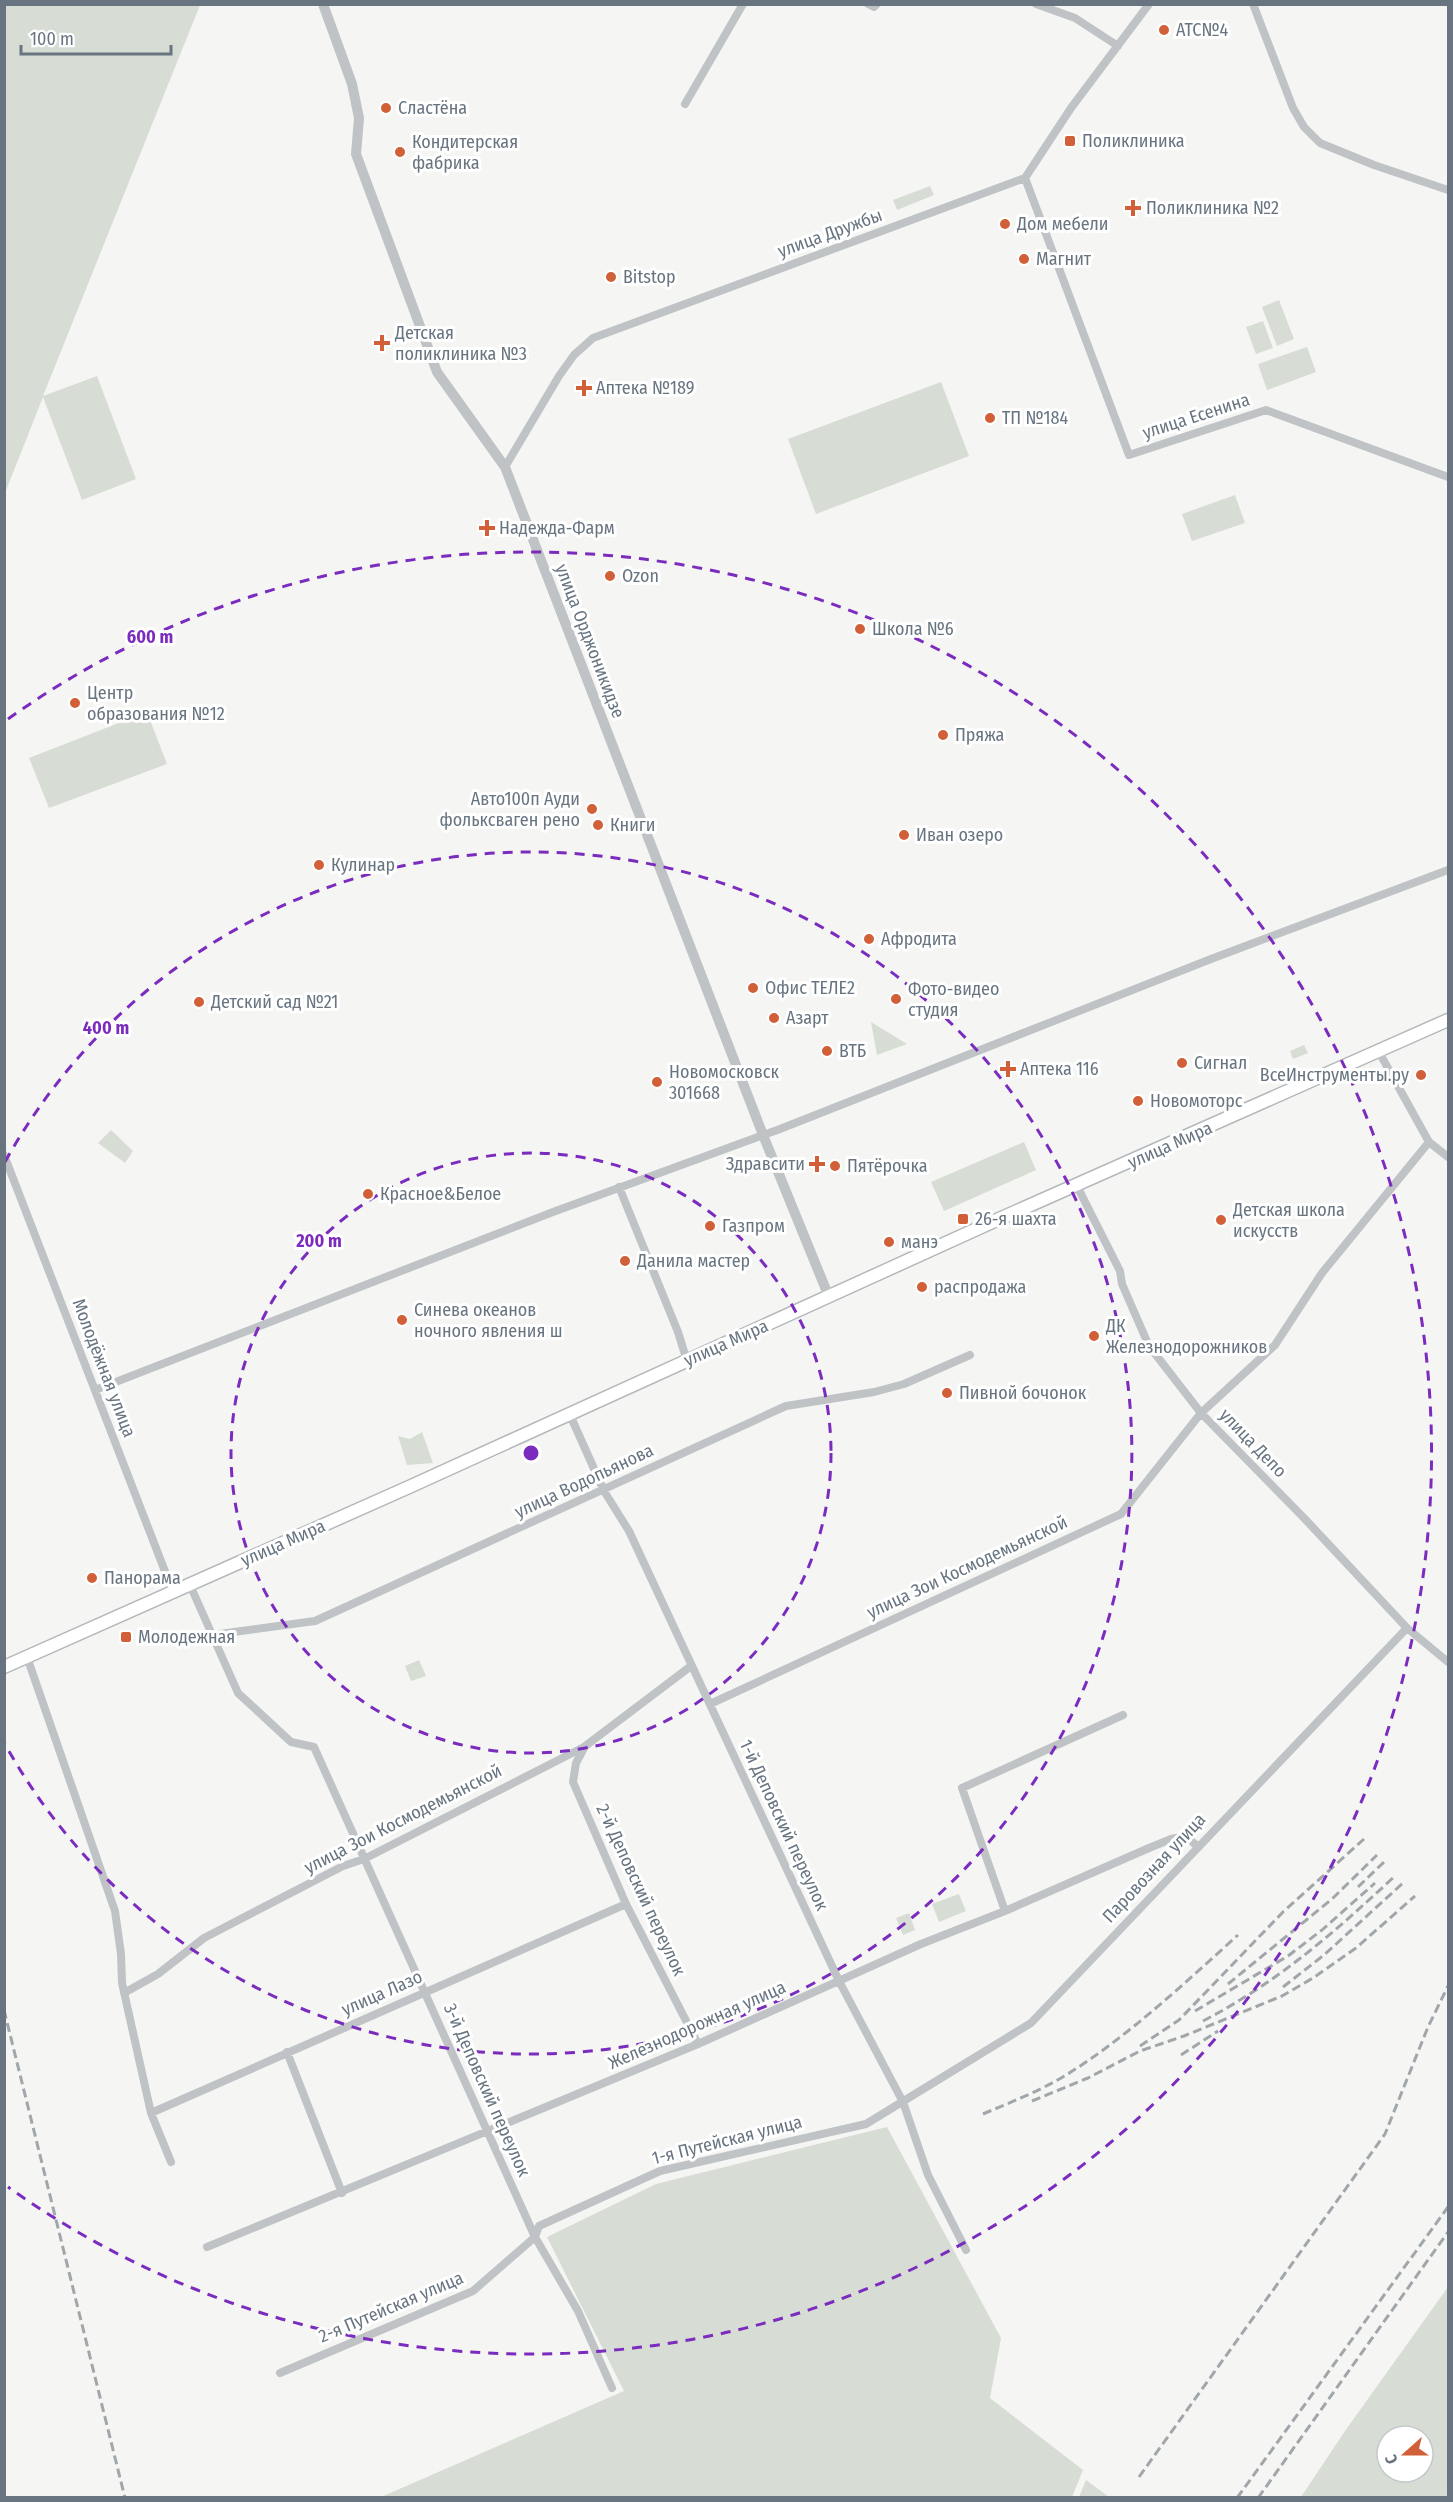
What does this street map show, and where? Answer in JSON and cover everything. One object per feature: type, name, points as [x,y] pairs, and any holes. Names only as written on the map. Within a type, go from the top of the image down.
[{"type":"main road","name":"улица Мира","points":[[4,1667],[1449,1020]]},
{"type":"street","name":"улица Орджоникидзе","points":[[323,4],[352,84],[358,118],[356,154],[437,372],[505,467],[763,1135],[829,1297]]},
{"type":"street","points":[[685,104],[743,4]]},
{"type":"street","points":[[868,4],[873,7],[877,4]]},
{"type":"street","points":[[1036,4],[1075,18],[1118,46]]},
{"type":"street","points":[[1025,178],[1071,108],[1149,4]]},
{"type":"street","points":[[1253,4],[1293,108],[1304,127],[1320,143],[1374,165],[1449,190]]},
{"type":"street","name":"улица Дружбы","points":[[505,467],[559,376],[574,355],[593,338],[1025,178]]},
{"type":"street","name":"улица Есенина","points":[[1025,178],[1129,455],[1266,410],[1449,477]]},
{"type":"street","points":[[95,1390],[619,1187],[763,1135],[1211,959],[1449,870]]},
{"type":"street","points":[[1379,1052],[1429,1142],[1449,1157]]},
{"type":"street","name":"улица Депо","points":[[1429,1142],[1323,1273],[1275,1345],[1201,1413],[1407,1628],[1449,1662]]},
{"type":"street","name":"Молодёжная улица","points":[[4,1155],[173,1592]]},
{"type":"street","points":[[1077,1186],[1120,1271],[1122,1284],[1149,1347],[1201,1413]]},
{"type":"street","points":[[619,1187],[678,1332],[687,1361]]},
{"type":"street","name":"улица Водопьянова","points":[[213,1635],[315,1621],[786,1406],[874,1392],[903,1384],[969,1355]]},
{"type":"street","name":"улица Зои Космодемьянской","points":[[710,1704],[1121,1514],[1201,1413]]},
{"type":"street","name":"1-й Деповский переулок","points":[[570,1414],[604,1491],[629,1531],[839,1981],[903,2102],[928,2175],[966,2250]]},
{"type":"street","points":[[190,1584],[213,1635]]},
{"type":"street","name":"Паровозная улица","points":[[903,2102],[1030,2023],[1407,1628]]},
{"type":"street","name":"3-й Деповский переулок","points":[[213,1635],[238,1693],[291,1742],[314,1747],[535,2237],[578,2311],[612,2388]]},
{"type":"street","points":[[27,1657],[115,1911],[124,1993],[151,2114],[171,2162]]},
{"type":"street","name":"улица Зои Космодемьянской","points":[[124,1993],[158,1974],[204,1938],[343,1866],[364,1859],[584,1748],[691,1666]]},
{"type":"street","points":[[1005,1911],[962,1788],[1123,1715]]},
{"type":"street","name":"2-й Деповский переулок","points":[[584,1748],[576,1763],[573,1782],[626,1904],[698,2044]]},
{"type":"street","name":"Железнодорожная улица","points":[[207,2247],[488,2133],[698,2044],[921,1944],[1005,1911],[1171,1839],[1186,1836],[1197,1846]]},
{"type":"street","name":"улица Лазо","points":[[151,2114],[626,1904]]},
{"type":"street","points":[[287,2052],[342,2193]]},
{"type":"street","name":"1-я Путейская улица","points":[[535,2237],[539,2226],[660,2171],[866,2124],[903,2102]]},
{"type":"street","name":"2-я Путейская улица","points":[[280,2373],[473,2291],[535,2237]]},
{"type":"shaded area","points":[[5,4],[200,5],[43,396],[97,376],[136,479],[82,500],[43,397],[5,493]]},
{"type":"shaded area","points":[[930,186],[934,195],[897,210],[893,200]]},
{"type":"shaded area","points":[[1279,300],[1294,339],[1277,346],[1262,307]]},
{"type":"shaded area","points":[[1263,321],[1273,348],[1256,354],[1246,327]]},
{"type":"shaded area","points":[[1307,347],[1316,372],[1267,390],[1258,364]]},
{"type":"shaded area","points":[[941,382],[969,456],[816,514],[788,439]]},
{"type":"shaded area","points":[[1235,495],[1245,523],[1192,541],[1182,514]]},
{"type":"shaded area","points":[[147,712],[167,764],[49,808],[29,758]]},
{"type":"shaded area","points":[[871,1022],[907,1044],[877,1055]]},
{"type":"shaded area","points":[[1304,1045],[1308,1053],[1293,1059],[1290,1051]]},
{"type":"shaded area","points":[[111,1130],[133,1151],[125,1163],[98,1143]]},
{"type":"shaded area","points":[[1024,1142],[1036,1170],[944,1211],[931,1182]]},
{"type":"shaded area","points":[[422,1432],[433,1463],[407,1465],[398,1436],[410,1439]]},
{"type":"shaded area","points":[[419,1660],[426,1676],[411,1681],[405,1666]]},
{"type":"shaded area","points":[[959,1894],[966,1911],[939,1922],[932,1904]]},
{"type":"shaded area","points":[[909,1913],[915,1930],[903,1935],[896,1918]]},
{"type":"shaded area","points":[[887,2127],[1001,2338],[990,2398],[1083,2470],[1072,2497],[381,2497],[624,2391],[547,2237],[656,2184]]},
{"type":"shaded area","points":[[1448,2287],[1448,2493],[1446,2497],[1301,2497],[1345,2431]]},
{"type":"shaded area","points":[[1086,2480],[1109,2497],[1079,2497]]},
{"type":"railway","points":[[1140,2046],[1179,2020],[1283,1912],[1364,1839]]},
{"type":"railway","points":[[1228,1984],[1332,1899],[1377,1855]]},
{"type":"railway","points":[[1358,1887],[1384,1862]]},
{"type":"railway","points":[[1203,2021],[1256,1990],[1305,1955],[1396,1875]]},
{"type":"railway","points":[[1195,2011],[1288,1956],[1322,1930],[1375,1883]]},
{"type":"railway","points":[[1283,1987],[1324,1955],[1403,1883]]},
{"type":"railway","points":[[1032,2101],[1088,2078],[1140,2051],[1184,2036],[1282,1996],[1356,1948],[1415,1896]]},
{"type":"railway","points":[[983,2114],[1046,2086],[1088,2061],[1155,2009],[1238,1935]]},
{"type":"railway","points":[[1139,2477],[1385,2134],[1428,2027],[1448,1986]]},
{"type":"railway","points":[[4,2010],[125,2498]]},
{"type":"railway","points":[[1181,2055],[1218,2031]]},
{"type":"railway","points":[[1237,2498],[1448,2207]]},
{"type":"railway","points":[[1258,2498],[1448,2232]]},
{"type":"place","name":"АТС№4","points":[[1164,30]]},
{"type":"place","name":"Сластёна","points":[[386,108]]},
{"type":"place","name":"Поликлиника","points":[[1070,141]]},
{"type":"place","name":"Кондитерская фабрика","points":[[400,152]]},
{"type":"place","name":"Поликлиника №2","points":[[1133,208]]},
{"type":"place","name":"Дом мебели","points":[[1005,224]]},
{"type":"place","name":"Магнит","points":[[1024,259]]},
{"type":"place","name":"Bitstop","points":[[611,277]]},
{"type":"place","name":"Детская поликлиника №3","points":[[382,343]]},
{"type":"place","name":"Аптека №189","points":[[584,388]]},
{"type":"place","name":"ТП №184","points":[[990,418]]},
{"type":"place","name":"Надежда-Фарм","points":[[487,528]]},
{"type":"place","name":"Ozon","points":[[610,576]]},
{"type":"place","name":"Школа №6","points":[[860,629]]},
{"type":"place","name":"Центр образования №12","points":[[75,703]]},
{"type":"place","name":"Пряжа","points":[[943,735]]},
{"type":"place","name":"Авто100п Ауди фольксваген рено","points":[[592,809]]},
{"type":"place","name":"Книги","points":[[598,825]]},
{"type":"place","name":"Иван озеро","points":[[904,835]]},
{"type":"place","name":"Кулинар","points":[[319,865]]},
{"type":"place","name":"Афродита","points":[[869,939]]},
{"type":"place","name":"Офис ТЕЛЕ2","points":[[753,988]]},
{"type":"place","name":"Фото-видео студия","points":[[896,999]]},
{"type":"place","name":"Детский сад №21","points":[[199,1002]]},
{"type":"place","name":"Азарт","points":[[774,1018]]},
{"type":"place","name":"ВТБ","points":[[827,1051]]},
{"type":"place","name":"Сигнал","points":[[1182,1063]]},
{"type":"place","name":"Аптека 116","points":[[1008,1069]]},
{"type":"place","name":"ВсеИнструменты.ру","points":[[1421,1075]]},
{"type":"place","name":"Новомосковск 301668","points":[[657,1082]]},
{"type":"place","name":"Новомоторс","points":[[1138,1101]]},
{"type":"place","name":"Здравсити","points":[[817,1164]]},
{"type":"place","name":"Пятёрочка","points":[[835,1166]]},
{"type":"place","name":"Красное&Белое","points":[[368,1194]]},
{"type":"place","name":"26-я шахта","points":[[963,1219]]},
{"type":"place","name":"Детская школа искусств","points":[[1221,1220]]},
{"type":"place","name":"Газпром","points":[[710,1226]]},
{"type":"place","name":"манэ","points":[[889,1242]]},
{"type":"place","name":"Данила мастер","points":[[625,1261]]},
{"type":"place","name":"распродажа","points":[[922,1287]]},
{"type":"place","name":"Синева океанов ночного явления ш","points":[[402,1320]]},
{"type":"place","name":"ДК Железнодорожников","points":[[1094,1336]]},
{"type":"place","name":"Пивной бочонок","points":[[947,1393]]},
{"type":"place","name":"Панорама","points":[[92,1578]]},
{"type":"place","name":"Молодежная","points":[[126,1637]]}]
